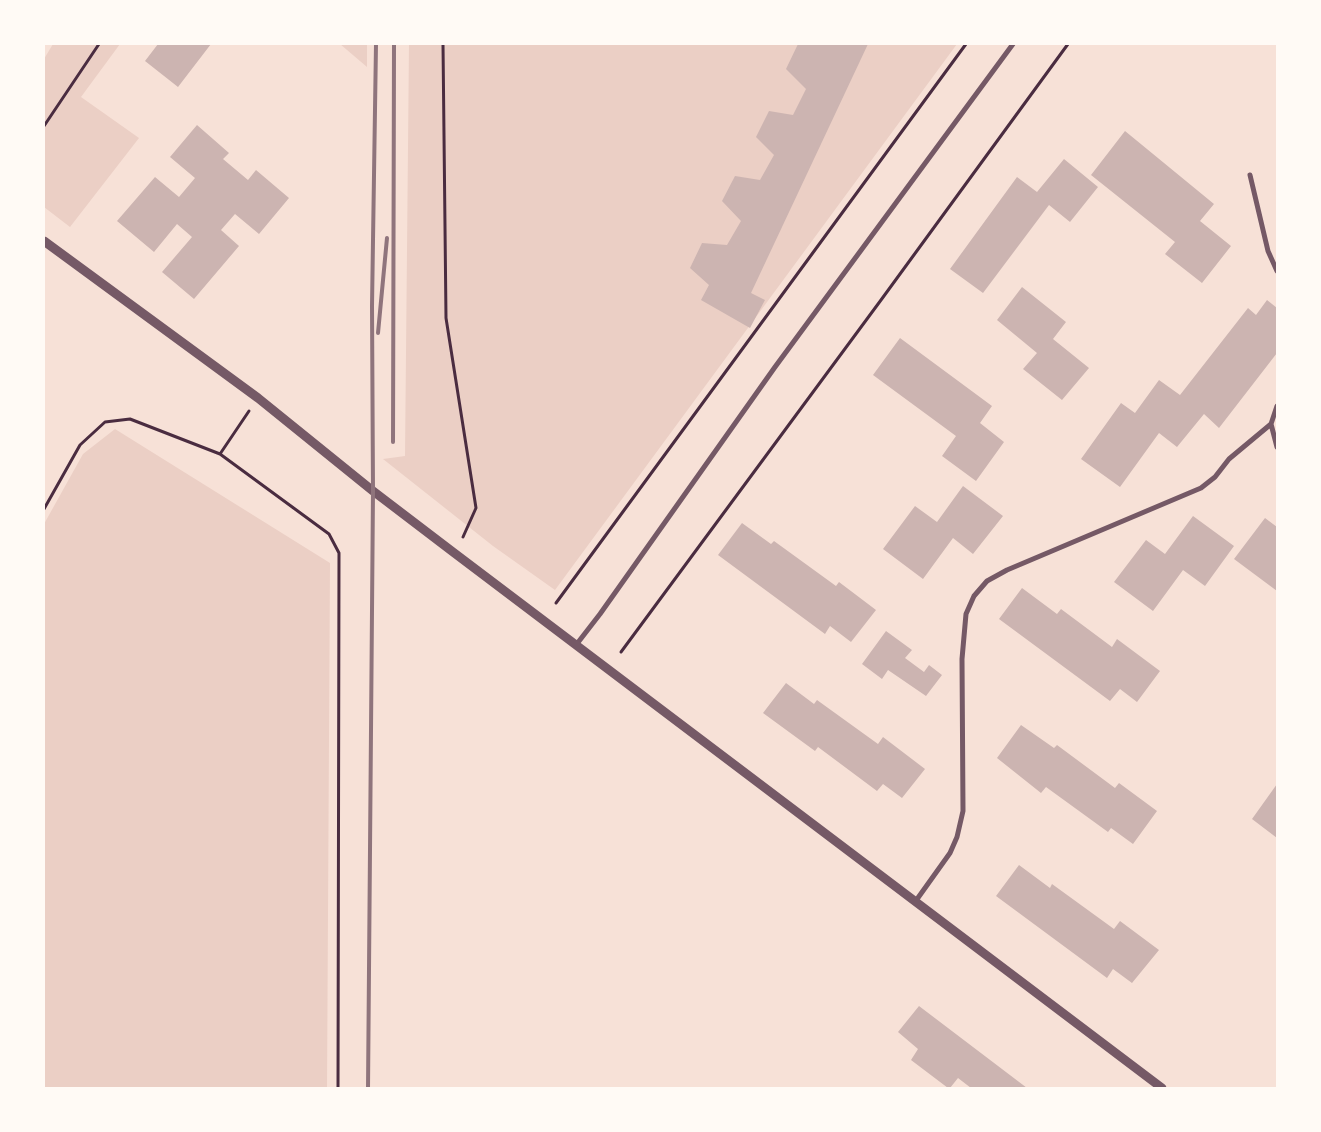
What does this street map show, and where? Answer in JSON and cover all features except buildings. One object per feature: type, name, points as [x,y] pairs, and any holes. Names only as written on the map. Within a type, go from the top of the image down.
[{"type":"street","points":[[576,646],[781,359],[1013,44]]},
{"type":"street","points":[[1250,175],[1268,251],[1277,270]]},
{"type":"street","points":[[44,241],[258,398],[373,491],[576,646],[1162,1088]]},
{"type":"street","points":[[914,902],[950,854],[957,837],[963,811],[962,659],[966,614],[974,596],[987,581],[1007,570],[1201,488],[1215,477],[1229,459],[1270,424],[1277,406]]},
{"type":"street","points":[[1270,424],[1277,447]]},
{"type":"path","points":[[44,126],[99,44]]},
{"type":"path","points":[[443,44],[446,318],[476,508],[464,535],[453,552]]},
{"type":"path","points":[[556,603],[966,44]]},
{"type":"path","points":[[621,652],[1068,44]]},
{"type":"path","points":[[220,454],[258,398]]},
{"type":"path","points":[[44,509],[80,445],[105,422],[130,419],[220,454],[329,534],[339,553],[338,1088]]},
{"type":"shaded area","points":[[53,44],[120,44],[81,97],[139,138],[70,227],[44,207],[44,59]]},
{"type":"shaded area","points":[[340,44],[367,44],[367,67]]},
{"type":"shaded area","points":[[409,44],[957,44],[555,590],[493,546],[383,459],[405,456]]},
{"type":"shaded area","points":[[115,429],[330,563],[327,1088],[44,1088],[44,524],[83,454]]},
{"type":"railway","points":[[368,1088],[373,491],[372,306],[376,44]]},
{"type":"railway","points":[[393,442],[394,44]]},
{"type":"railway","points":[[378,333],[387,238]]}]
